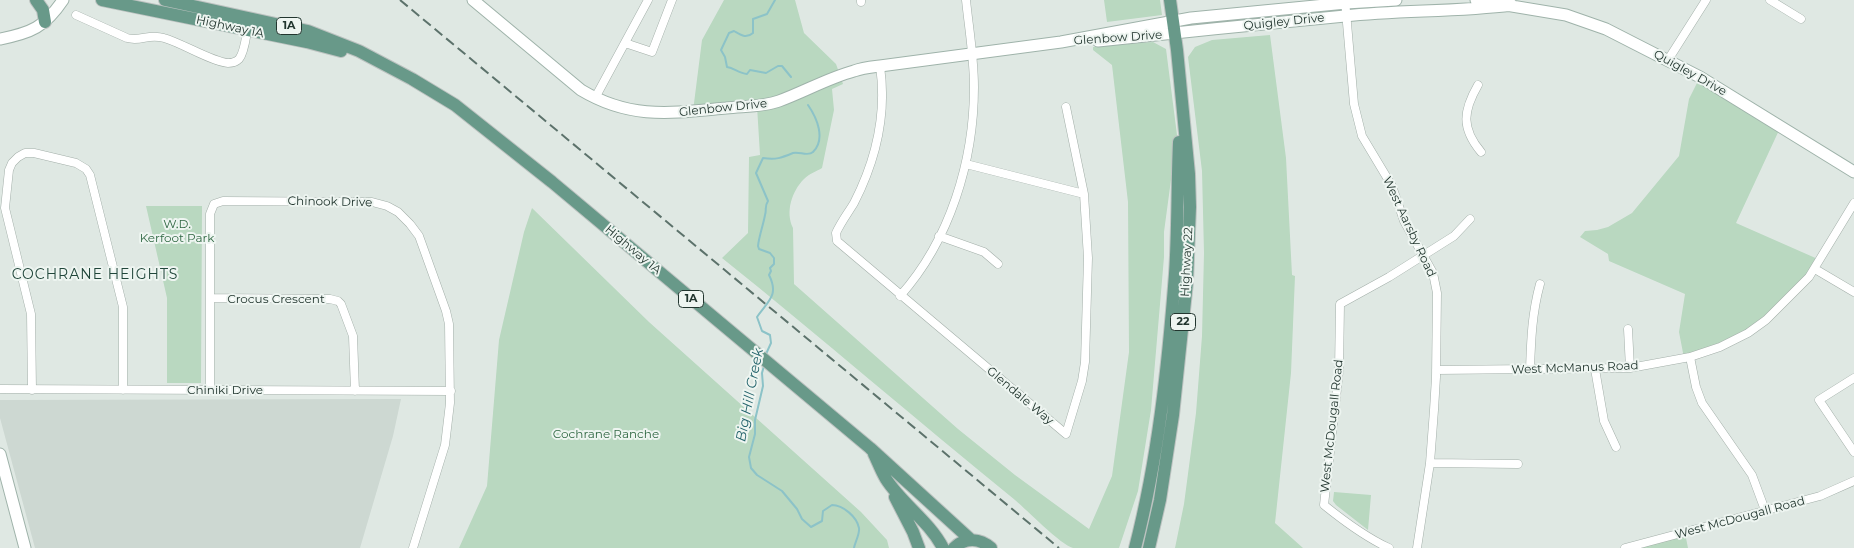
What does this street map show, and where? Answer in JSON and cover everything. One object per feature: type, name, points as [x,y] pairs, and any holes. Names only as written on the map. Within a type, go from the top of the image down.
[{"type":"main road","points":[[36,0],[43,10],[45,22]]},
{"type":"main road","name":"Highway 1A","points":[[102,0],[249,24],[308,30],[360,51],[455,105],[552,182],[870,448],[971,540]]},
{"type":"main road","name":"Highway 1A","points":[[165,0],[249,24]]},
{"type":"main road","name":"Highway 22","points":[[1149,548],[1168,453],[1186,282],[1189,182],[1176,34],[1170,0]]},
{"type":"main road","name":"Highway 22","points":[[1135,548],[1150,482],[1170,328],[1175,272],[1182,94]]},
{"type":"main road","name":"Highway 1A","points":[[870,448],[886,479],[921,520],[931,528],[943,548]]},
{"type":"main road","points":[[886,479],[913,532],[918,548]]},
{"type":"main road","points":[[954,548],[963,542],[971,540],[979,540],[991,548]]},
{"type":"street","points":[[0,39],[30,32],[45,22],[63,0]]},
{"type":"street","name":"Glenbow Drive","points":[[473,0],[581,90],[595,98],[621,108],[662,114],[777,102],[854,71],[1061,42],[1174,21]]},
{"type":"street","points":[[595,98],[648,0]]},
{"type":"street","points":[[624,42],[652,52],[672,0]]},
{"type":"street","points":[[900,296],[918,273],[940,236],[956,197],[966,164],[974,109],[972,54],[966,0]]},
{"type":"street","name":"Quigley Drive","points":[[1174,21],[1346,1],[1396,0]]},
{"type":"street","name":"Quigley Drive","points":[[1476,0],[1566,14],[1606,29],[1700,77],[1854,172]]},
{"type":"street","points":[[1668,60],[1706,0]]},
{"type":"street","points":[[1770,0],[1802,19]]},
{"type":"street","name":"West Aarsby Road","points":[[1346,1],[1354,104],[1362,136],[1392,186],[1404,221],[1433,273],[1437,293],[1436,370],[1430,463],[1418,548]]},
{"type":"street","name":"Quigley Drive","points":[[1176,34],[1346,16],[1431,10],[1476,10],[1512,6]]},
{"type":"street","points":[[76,14],[127,38],[135,40],[147,36],[159,36],[226,63],[236,62],[241,56],[249,24]]},
{"type":"street","name":"Glenbow Drive","points":[[1061,42],[1176,34]]},
{"type":"street","name":"Glendale Way","points":[[880,66],[883,102],[876,147],[863,183],[835,235],[839,244],[1066,434],[1082,381],[1085,362],[1088,258],[1084,194]]},
{"type":"street","points":[[1478,85],[1469,100],[1466,116],[1467,129],[1471,140],[1481,152]]},
{"type":"street","points":[[966,164],[1084,194],[1066,107]]},
{"type":"street","points":[[32,390],[31,314],[5,208],[10,166],[18,157],[30,152],[76,162],[89,172],[123,308],[123,390]]},
{"type":"street","name":"Chinook Drive","points":[[210,390],[210,214],[216,203],[223,200],[363,201],[387,206],[404,216],[419,236],[446,310],[450,330],[450,409],[445,445],[413,548]]},
{"type":"street","name":"West McManus Road","points":[[1436,370],[1630,368],[1690,357],[1720,347],[1754,328],[1784,303],[1815,269],[1854,203]]},
{"type":"street","points":[[1423,256],[1454,236],[1470,219]]},
{"type":"street","points":[[940,236],[980,250],[998,264]]},
{"type":"street","name":"West McDougall Road","points":[[1389,548],[1368,538],[1345,523],[1324,505],[1339,372],[1340,304],[1423,256]]},
{"type":"street","points":[[1815,269],[1854,292]]},
{"type":"street","points":[[1530,369],[1530,342],[1534,306],[1540,284]]},
{"type":"street","name":"Crocus Crescent","points":[[210,298],[330,299],[338,301],[343,308],[354,340],[355,391]]},
{"type":"street","points":[[1628,329],[1630,368]]},
{"type":"street","points":[[1690,357],[1696,387],[1702,403],[1752,476],[1765,510]]},
{"type":"street","points":[[1595,369],[1604,421],[1616,447]]},
{"type":"street","points":[[1854,378],[1819,400],[1854,452]]},
{"type":"street","name":"Chiniki Drive","points":[[0,389],[450,391]]},
{"type":"street","points":[[0,454],[26,548]]},
{"type":"street","points":[[1430,463],[1518,464]]},
{"type":"street","name":"West McDougall Road","points":[[1625,548],[1820,496],[1854,481]]},
{"type":"shaded area","points":[[401,399],[393,436],[360,548],[35,548],[0,418],[0,400]]},
{"type":"green space","points":[[724,0],[795,0],[804,33],[836,64],[843,84],[832,89],[834,110],[822,168],[804,179],[796,189],[791,202],[794,284],[958,429],[1015,475],[1089,529],[1112,476],[1129,352],[1128,202],[1112,65],[1093,50],[1093,47],[1153,42],[1166,49],[1177,135],[1164,232],[1164,257],[1151,410],[1138,491],[1119,548],[1073,548],[1061,541],[1015,500],[722,258],[748,233],[749,157],[760,155],[757,106],[693,111],[702,40]]},
{"type":"green space","points":[[1104,0],[1160,0],[1162,15],[1107,22]]},
{"type":"green space","points":[[1270,35],[1286,158],[1292,275],[1295,276],[1291,373],[1275,523],[1303,548],[1175,548],[1184,504],[1196,413],[1202,336],[1204,253],[1202,171],[1188,57],[1195,47],[1212,40]]},
{"type":"green space","points":[[1700,77],[1781,126],[1736,223],[1820,260],[1784,303],[1748,333],[1684,358],[1679,332],[1685,294],[1609,261],[1608,254],[1580,237],[1585,231],[1608,227],[1632,213],[1679,156],[1689,99]]},
{"type":"green space","name":"W.D. Kerfoot Park","points":[[146,206],[202,206],[201,383],[167,383],[167,298]]},
{"type":"green space","name":"Cochrane Ranche","points":[[532,208],[649,322],[861,512],[887,540],[889,548],[459,548],[487,486],[499,340],[524,232]]},
{"type":"green space","points":[[1334,492],[1371,495],[1368,530],[1336,505],[1333,501]]},
{"type":"green space","points":[[1685,533],[1688,548],[1631,548]]},
{"type":"waterway","name":"Big Hill Creek","points":[[775,0],[767,14],[753,19],[753,33],[746,36],[734,31],[729,33],[721,50],[727,67],[741,73],[747,74],[750,70],[766,73],[778,66],[782,66],[791,77]]},
{"type":"waterway","name":"Big Hill Creek","points":[[766,354],[771,343],[770,335],[762,331],[757,317],[769,302],[773,293],[769,275],[770,268],[774,264],[774,258],[770,253],[759,249],[758,246],[768,201],[756,173],[763,158],[775,159],[793,153],[809,154],[817,147],[820,135],[819,128],[808,105]]},
{"type":"waterway","name":"Big Hill Creek","points":[[764,366],[762,373],[763,386],[749,457],[751,468],[757,475],[782,491],[797,509],[802,519],[811,527],[822,521],[823,511],[832,505],[841,507],[849,512],[859,528],[854,548]]},
{"type":"railway","points":[[400,0],[1059,548]]},
{"type":"district","name":"COCHRANE HEIGHTS","points":[[95,275]]}]
